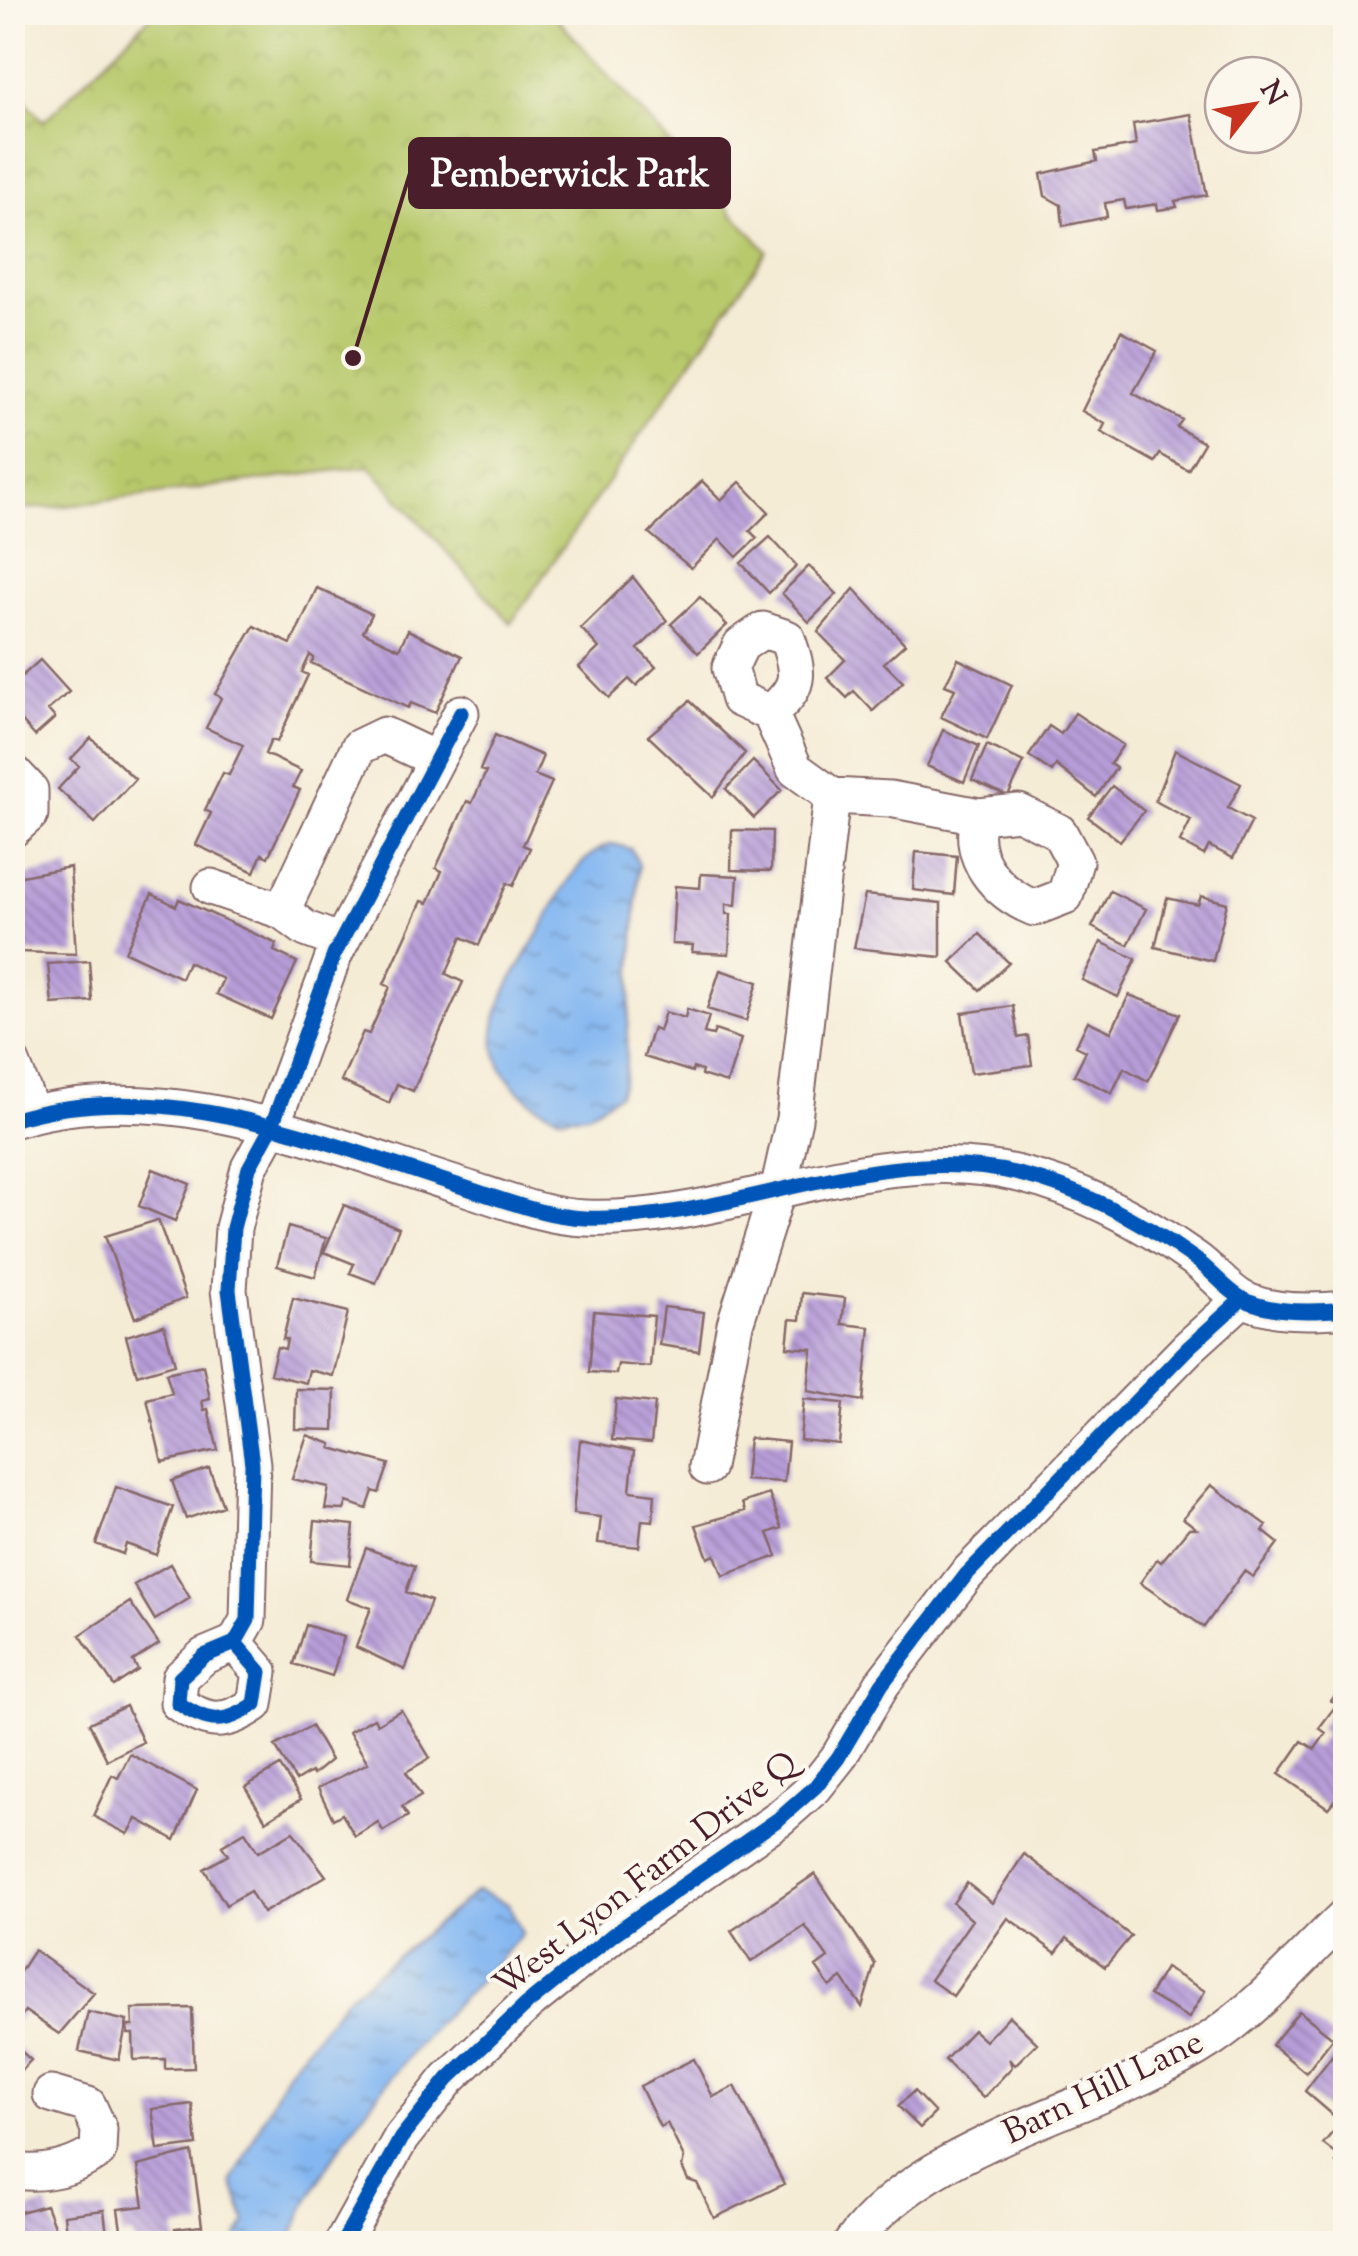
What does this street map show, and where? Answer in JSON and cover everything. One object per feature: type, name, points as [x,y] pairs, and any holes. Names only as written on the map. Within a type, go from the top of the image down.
[{"type":"street","points":[[235,1643],[248,1620],[253,1504],[242,1370],[229,1290],[233,1228],[250,1168],[271,1128],[342,942],[435,758],[462,713]]},
{"type":"street","points":[[770,713],[795,768],[832,796],[890,799],[979,816]]},
{"type":"street","points":[[282,911],[358,747],[384,735],[435,758]]},
{"type":"street","points":[[12,770],[30,790],[30,814],[12,830]]},
{"type":"street","points":[[707,1468],[735,1324],[779,1186],[794,1119],[832,796]]},
{"type":"street","points":[[211,887],[282,911],[306,929],[342,942]]},
{"type":"street","points":[[12,1063],[22,1117],[70,1104],[175,1105],[328,1141],[486,1194],[583,1218],[680,1209],[779,1186],[898,1168],[974,1167],[1018,1174],[1130,1218],[1198,1261],[1242,1299],[1296,1311],[1346,1309]]},
{"type":"street","name":"West Lyon Farm Drive Q","points":[[342,2244],[400,2138],[448,2079],[527,2004],[615,1932],[780,1818],[815,1787],[838,1758],[882,1684],[966,1575],[1188,1348],[1242,1299]]},
{"type":"street","name":"Barn Hill Lane","points":[[851,2244],[900,2192],[935,2171],[1131,2084],[1211,2038],[1346,1915]]},
{"type":"street","points":[[12,2171],[32,2174],[78,2164],[98,2151],[99,2129],[88,2105],[51,2094]]},
{"type":"green space","points":[[154,13],[552,13],[767,251],[511,623],[369,466],[58,507],[13,509],[13,88],[44,121]]},
{"type":"water","points":[[613,844],[631,849],[639,865],[625,1076],[619,1094],[587,1114],[562,1117],[532,1102],[507,1077],[497,1058],[496,1021],[510,983],[570,879],[589,856]]},
{"type":"water","points":[[477,1891],[508,1904],[522,1933],[433,2028],[372,2102],[315,2188],[290,2243],[234,2243],[246,2222],[232,2182],[287,2071],[348,1996]]},
{"type":"building","points":[[1191,114],[1207,195],[1175,201],[1177,207],[1158,210],[1157,204],[1126,209],[1124,200],[1105,203],[1107,217],[1063,226],[1061,205],[1045,196],[1041,174],[1097,161],[1095,152],[1136,145],[1133,124]]},
{"type":"building","points":[[1121,331],[1157,351],[1133,393],[1182,420],[1177,427],[1204,443],[1188,470],[1160,454],[1155,462],[1101,432],[1105,424],[1082,411]]},
{"type":"building","points":[[702,481],[721,500],[740,482],[769,512],[750,531],[757,538],[737,557],[720,539],[691,568],[649,533]]},
{"type":"building","points":[[770,537],[797,566],[769,593],[741,563]]},
{"type":"building","points":[[809,566],[837,594],[809,622],[782,593]]},
{"type":"building","points":[[633,577],[667,621],[638,649],[656,667],[636,686],[629,679],[609,698],[579,667],[599,648],[581,628]]},
{"type":"building","points":[[317,588],[372,614],[363,632],[399,649],[408,630],[462,656],[435,713],[411,703],[408,708],[311,663],[314,658],[310,655],[302,672],[308,675],[277,742],[271,740],[265,754],[301,771],[293,787],[300,790],[268,857],[262,854],[254,872],[196,845],[211,813],[205,810],[223,773],[229,775],[243,745],[206,728],[221,698],[215,694],[254,626],[291,644]]},
{"type":"building","points":[[854,589],[905,644],[884,663],[903,682],[873,711],[854,691],[847,698],[827,678],[845,660],[818,632]]},
{"type":"building","points":[[700,597],[727,625],[698,653],[671,624]]},
{"type":"building","points":[[958,659],[1012,685],[987,739],[941,717],[955,689],[945,685]]},
{"type":"building","points":[[40,660],[69,692],[48,710],[55,718],[35,736],[18,717],[12,722],[12,670],[20,678]]},
{"type":"building","points":[[690,701],[745,753],[713,797],[648,736]]},
{"type":"building","points":[[1075,713],[1123,745],[1110,764],[1116,768],[1096,797],[1056,765],[1052,772],[1029,756],[1049,726],[1061,734]]},
{"type":"building","points":[[943,730],[979,746],[964,782],[927,766]]},
{"type":"building","points":[[495,735],[543,756],[535,775],[552,782],[523,845],[530,848],[513,886],[507,883],[479,945],[462,937],[446,974],[463,982],[413,1091],[397,1084],[389,1103],[341,1081],[363,1032],[369,1034],[390,987],[384,984],[422,901],[428,903],[442,871],[436,868],[467,801],[472,803],[486,772],[480,770]]},
{"type":"building","points":[[91,738],[135,779],[95,823],[58,789],[79,766],[71,759]]},
{"type":"building","points":[[987,745],[1024,762],[1008,796],[972,780]]},
{"type":"building","points":[[1175,750],[1241,784],[1228,808],[1252,821],[1233,858],[1209,846],[1204,855],[1180,842],[1191,820],[1155,801]]},
{"type":"building","points":[[753,761],[782,790],[754,818],[726,789]]},
{"type":"building","points":[[1112,786],[1144,811],[1120,841],[1088,817]]},
{"type":"building","points":[[732,830],[772,831],[771,871],[731,870]]},
{"type":"building","points":[[916,852],[957,856],[954,895],[913,890]]},
{"type":"building","points":[[70,867],[76,954],[21,952],[16,877]]},
{"type":"building","points":[[701,874],[738,876],[736,905],[726,904],[726,914],[731,914],[729,954],[692,952],[693,945],[672,944],[675,886],[700,888]]},
{"type":"building","points":[[1110,891],[1146,909],[1128,945],[1092,927]]},
{"type":"building","points":[[152,894],[176,906],[179,899],[277,944],[274,951],[297,962],[271,1019],[216,994],[223,979],[188,962],[181,978],[125,952]]},
{"type":"building","points":[[865,895],[941,903],[941,957],[854,948]]},
{"type":"building","points":[[1201,896],[1227,903],[1213,961],[1155,947],[1167,898],[1198,905]]},
{"type":"building","points":[[980,934],[1009,963],[980,990],[951,962]]},
{"type":"building","points":[[1101,942],[1136,959],[1118,997],[1082,980]]},
{"type":"building","points":[[89,961],[92,1001],[52,1004],[48,964]]},
{"type":"building","points":[[720,970],[758,982],[746,1021],[707,1009]]},
{"type":"building","points":[[1129,995],[1180,1014],[1148,1081],[1124,1068],[1112,1093],[1074,1075],[1086,1051],[1076,1046],[1088,1021],[1111,1032]]},
{"type":"building","points":[[1013,1006],[1018,1038],[1028,1036],[1032,1065],[971,1073],[962,1013]]},
{"type":"building","points":[[687,1009],[709,1016],[704,1033],[713,1035],[715,1030],[741,1039],[727,1083],[701,1075],[702,1071],[693,1068],[692,1072],[644,1057],[653,1028],[659,1031],[665,1012],[685,1018]]},
{"type":"building","points":[[153,1169],[190,1184],[175,1221],[139,1206]]},
{"type":"building","points":[[344,1205],[399,1228],[376,1283],[350,1273],[354,1264],[324,1252]]},
{"type":"building","points":[[158,1220],[186,1298],[135,1318],[105,1236]]},
{"type":"building","points":[[288,1227],[326,1238],[315,1277],[277,1266]]},
{"type":"building","points":[[802,1293],[845,1298],[842,1324],[870,1327],[863,1401],[808,1391],[812,1349],[787,1347],[790,1319],[800,1320]]},
{"type":"building","points":[[293,1298],[348,1312],[333,1376],[309,1370],[306,1383],[270,1374],[277,1347],[285,1349],[287,1339],[283,1339]]},
{"type":"building","points":[[664,1307],[704,1312],[699,1351],[659,1345]]},
{"type":"building","points":[[594,1311],[654,1316],[650,1367],[618,1364],[616,1374],[589,1372]]},
{"type":"building","points":[[164,1325],[175,1364],[137,1375],[126,1336]]},
{"type":"building","points":[[203,1365],[210,1399],[202,1401],[204,1410],[208,1409],[218,1450],[162,1462],[147,1399],[172,1393],[166,1373]]},
{"type":"building","points":[[296,1389],[335,1390],[334,1430],[295,1429]]},
{"type":"building","points":[[616,1399],[655,1403],[651,1443],[612,1440]]},
{"type":"building","points":[[804,1399],[843,1403],[839,1444],[800,1440]]},
{"type":"building","points":[[307,1435],[332,1444],[331,1448],[389,1464],[379,1493],[373,1491],[367,1509],[347,1502],[344,1510],[325,1509],[329,1487],[292,1479]]},
{"type":"building","points":[[749,1438],[788,1442],[784,1482],[745,1480]]},
{"type":"building","points":[[580,1440],[634,1451],[630,1491],[655,1494],[653,1521],[642,1520],[639,1547],[598,1543],[601,1517],[573,1514]]},
{"type":"building","points":[[209,1468],[223,1506],[186,1519],[172,1481]]},
{"type":"building","points":[[1211,1485],[1267,1525],[1263,1531],[1278,1543],[1253,1577],[1244,1571],[1204,1627],[1140,1583],[1157,1559],[1161,1562],[1189,1528],[1196,1528],[1183,1518]]},
{"type":"building","points":[[116,1487],[173,1507],[156,1555],[126,1544],[123,1554],[96,1544]]},
{"type":"building","points":[[769,1494],[782,1528],[768,1533],[777,1556],[723,1576],[715,1555],[708,1558],[696,1525],[745,1511],[742,1503]]},
{"type":"building","points":[[315,1521],[354,1525],[350,1565],[311,1561]]},
{"type":"building","points":[[366,1548],[415,1566],[406,1592],[431,1601],[405,1670],[356,1647],[371,1608],[347,1599]]},
{"type":"building","points":[[170,1564],[190,1598],[155,1620],[134,1585]]},
{"type":"building","points":[[130,1602],[159,1644],[133,1661],[138,1670],[114,1686],[80,1635]]},
{"type":"building","points":[[306,1625],[344,1637],[332,1676],[294,1664]]},
{"type":"building","points":[[1346,1681],[1346,1786],[1328,1808],[1279,1774],[1302,1741],[1315,1749],[1326,1733],[1319,1728],[1334,1708],[1343,1709],[1331,1701]]},
{"type":"building","points":[[126,1706],[143,1742],[107,1760],[89,1723]]},
{"type":"building","points":[[401,1710],[430,1758],[406,1772],[421,1796],[402,1807],[408,1816],[383,1831],[378,1822],[355,1836],[342,1814],[333,1819],[318,1788],[368,1763],[349,1732],[374,1718],[377,1724]]},
{"type":"building","points":[[311,1726],[331,1760],[313,1775],[311,1772],[296,1781],[275,1746]]},
{"type":"building","points":[[130,1754],[197,1790],[175,1840],[137,1819],[128,1834],[93,1816],[112,1775],[118,1778]]},
{"type":"building","points":[[280,1766],[301,1799],[266,1821],[245,1787]]},
{"type":"building","points":[[245,1832],[258,1852],[293,1832],[326,1876],[263,1913],[250,1891],[226,1905],[204,1869],[228,1855],[222,1846]]},
{"type":"building","points":[[1024,1854],[1131,1936],[1105,1967],[1067,1938],[1056,1953],[1008,1918],[953,1996],[930,1980],[972,1920],[953,1903],[967,1883],[992,1903]]},
{"type":"building","points":[[815,1874],[875,1964],[862,2007],[842,1978],[830,1987],[816,1967],[828,1958],[805,1926],[751,1962],[731,1931]]},
{"type":"building","points":[[34,1950],[94,1993],[59,2034],[25,2011],[12,2028],[12,1968],[19,1973]]},
{"type":"building","points":[[1165,1968],[1205,1991],[1189,2018],[1149,1995]]},
{"type":"building","points":[[192,2008],[194,2068],[165,2069],[165,2059],[134,2060],[133,2034],[128,2034],[127,2026],[133,2026],[132,2009]]},
{"type":"building","points":[[1299,2011],[1333,2038],[1306,2073],[1272,2045]]},
{"type":"building","points":[[88,2012],[127,2021],[119,2060],[79,2051]]},
{"type":"building","points":[[1009,2016],[1037,2043],[1015,2065],[1009,2058],[1012,2067],[983,2098],[945,2060],[973,2030],[985,2041]]},
{"type":"building","points":[[12,2043],[31,2060],[12,2080]]},
{"type":"building","points":[[1334,2053],[1346,2062],[1346,2170],[1336,2163],[1340,2157],[1323,2144],[1341,2122],[1305,2091]]},
{"type":"building","points":[[694,2059],[713,2097],[735,2086],[784,2184],[714,2218],[697,2183],[688,2180],[682,2167],[684,2158],[667,2123],[660,2127],[640,2086]]},
{"type":"building","points":[[914,2091],[935,2113],[920,2128],[898,2106]]},
{"type":"building","points":[[192,2104],[197,2145],[158,2150],[152,2109]]},
{"type":"building","points":[[192,2152],[202,2226],[175,2229],[177,2244],[134,2244],[133,2235],[122,2237],[118,2209],[144,2206],[138,2166]]},
{"type":"building","points":[[46,2205],[61,2244],[12,2244],[12,2214]]},
{"type":"building","points":[[104,2210],[108,2244],[67,2244],[64,2215]]},
{"type":"cycle path","points":[[235,1643],[260,1672],[255,1704],[235,1716],[217,1719],[198,1715],[178,1703],[180,1678],[204,1656],[235,1643],[248,1620],[252,1464],[229,1290],[233,1228],[249,1168],[271,1128],[334,955],[461,713]]},
{"type":"cycle path","points":[[12,1120],[69,1107],[126,1104],[182,1108],[295,1133],[522,1206],[585,1218],[692,1209],[855,1174],[909,1167],[964,1166],[1042,1180],[1111,1208],[1175,1245],[1235,1294],[1253,1303],[1292,1311],[1346,1309]]},
{"type":"cycle path","points":[[342,2244],[401,2138],[448,2079],[527,2004],[615,1933],[780,1818],[815,1787],[838,1758],[882,1684],[966,1575],[1188,1348],[1242,1299]]},
{"type":"place","name":"Pemberwick Park","points":[[353,358]]}]
